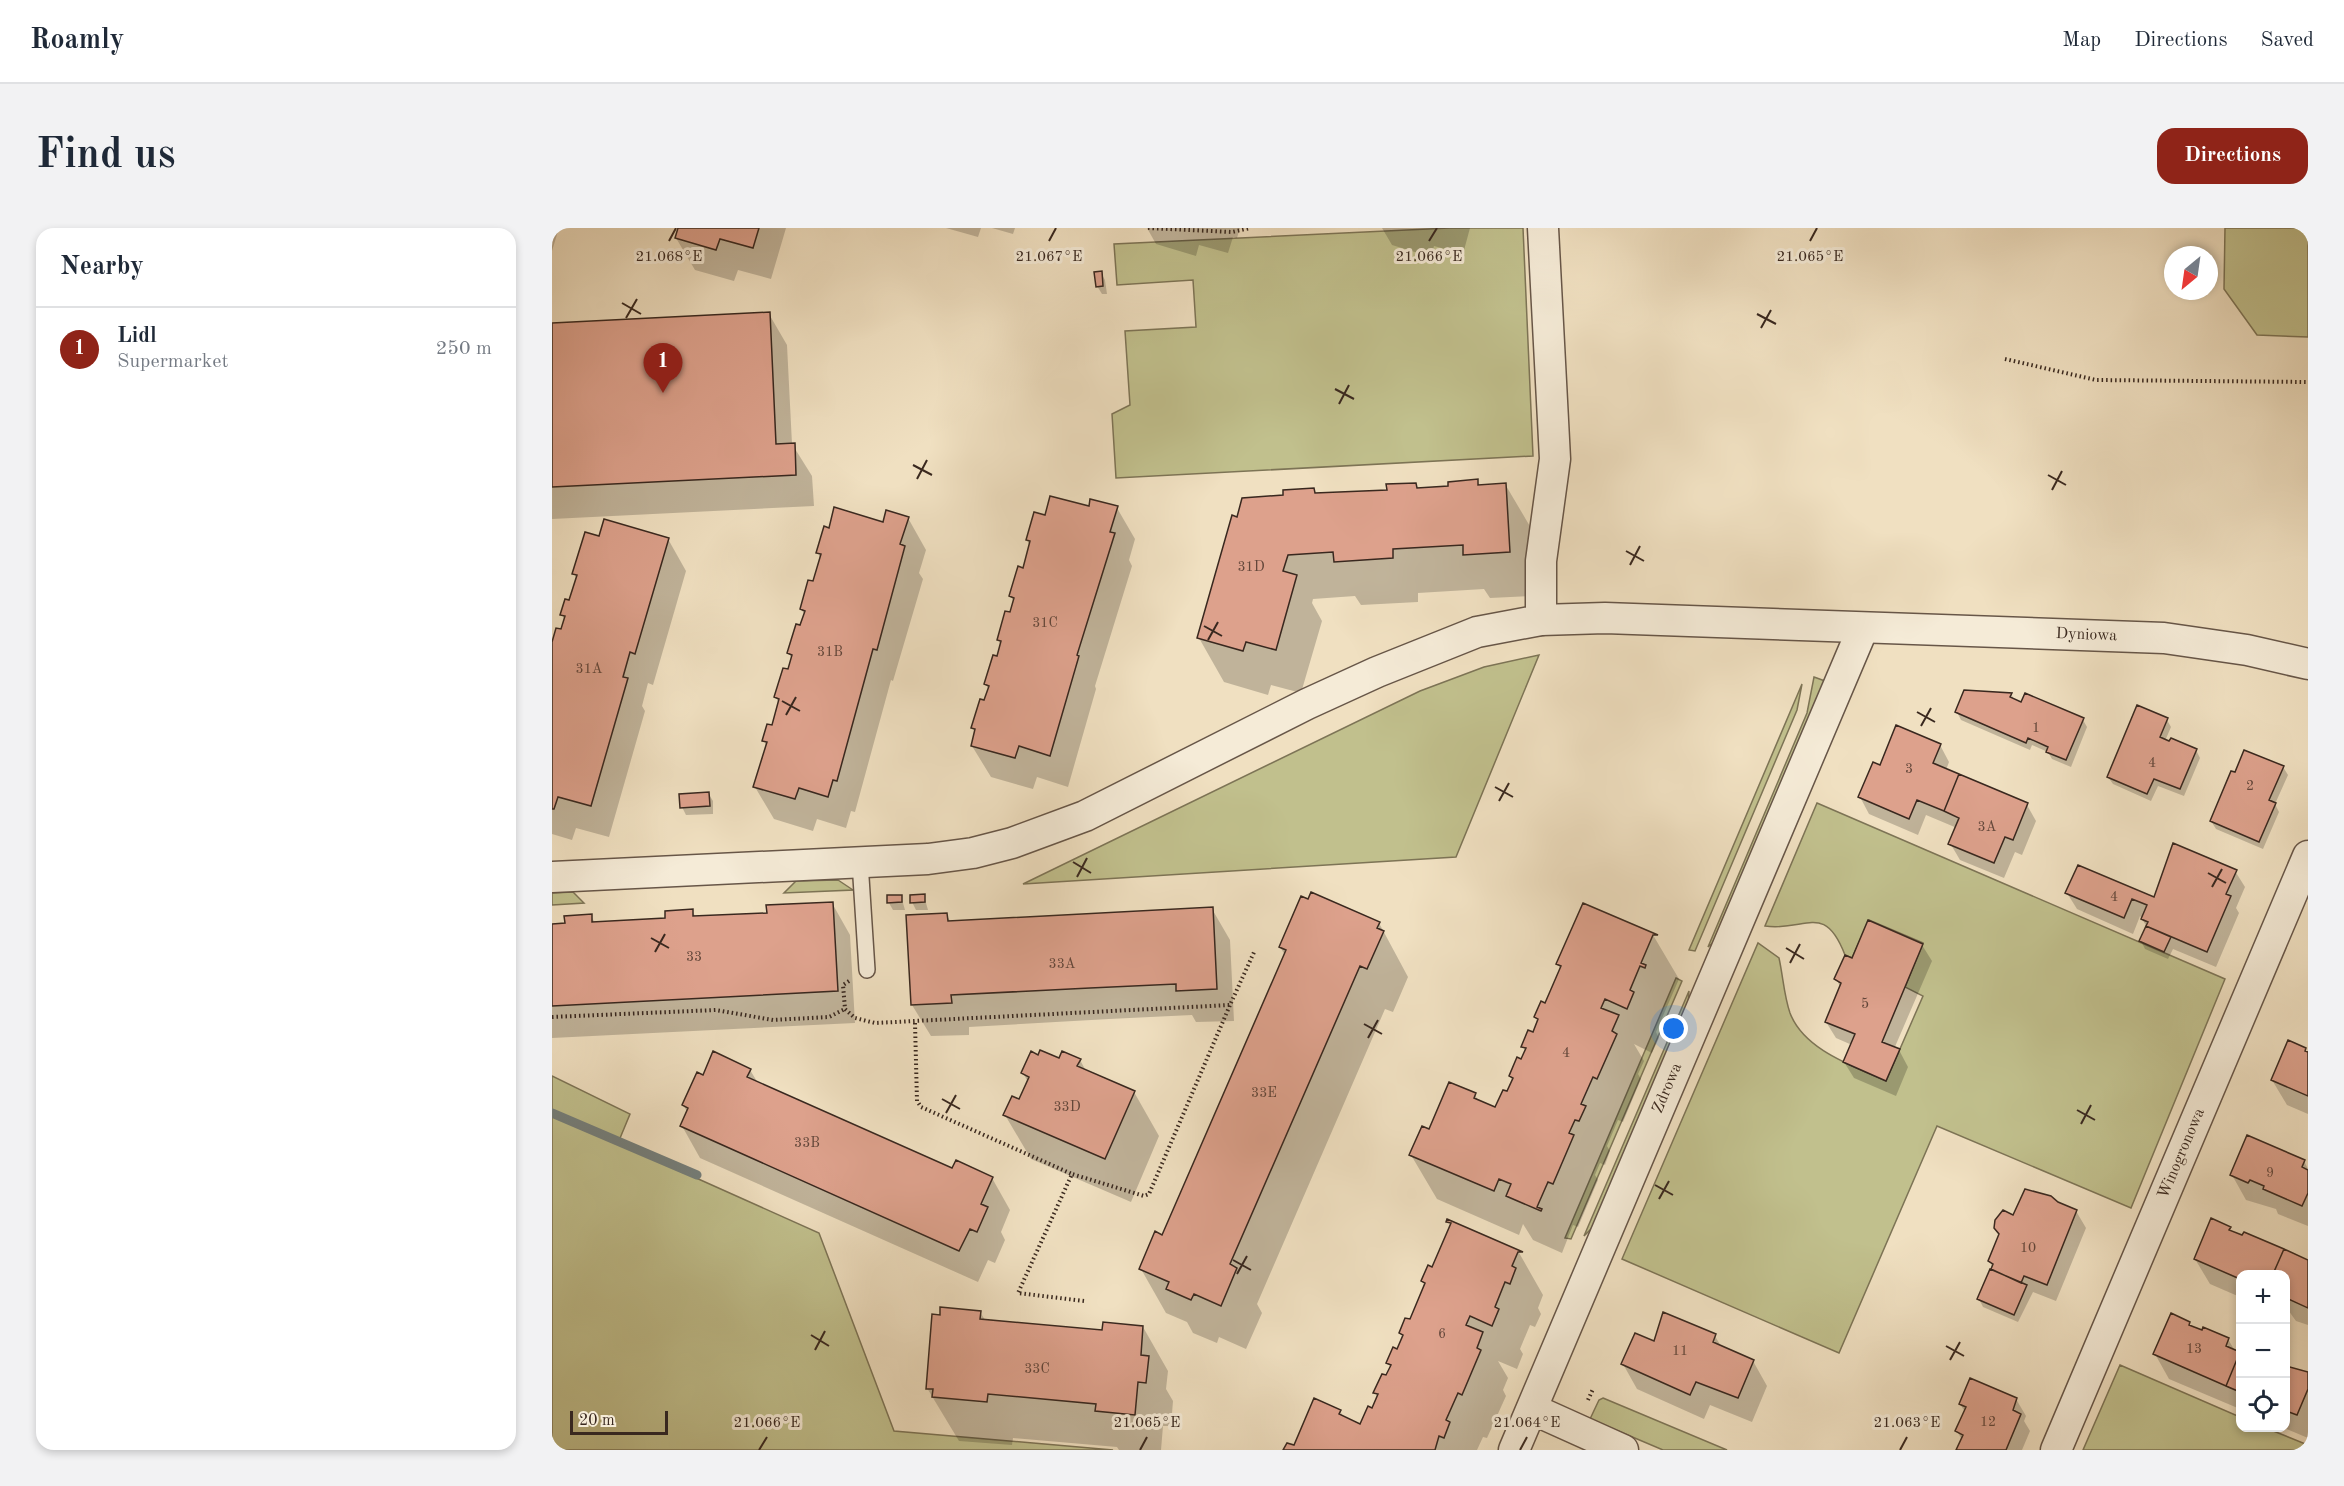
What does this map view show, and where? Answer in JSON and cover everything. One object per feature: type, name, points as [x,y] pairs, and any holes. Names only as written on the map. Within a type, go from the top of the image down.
[{"type":"street","points":[[1541,620],[1541,561],[1556,459],[1543,228]]},
{"type":"street","name":"Dyniowa","points":[[552,877],[928,859],[973,853],[1044,832],[1086,816],[1307,704],[1377,672],[1476,632],[1541,620],[1605,618],[2164,638],[2247,650],[2308,664]]},
{"type":"street","name":"Zdrowa","points":[[1514,1450],[1863,628]]},
{"type":"street","name":"Winogronowa","points":[[2056,1450],[2308,856]]},
{"type":"street","points":[[1532,1409],[1623,1450]]},
{"type":"lane","points":[[860,862],[867,970]]},
{"type":"path","points":[[1148,228],[1232,232],[1250,228]]},
{"type":"path","points":[[2005,359],[2096,380],[2308,382]]},
{"type":"path","points":[[915,1022],[917,1101],[921,1107],[1072,1174],[1144,1196],[1149,1194],[1255,950]]},
{"type":"path","points":[[867,970],[843,985],[845,1009],[855,1018],[875,1023],[1230,1005]]},
{"type":"path","points":[[552,1017],[716,1010],[772,1020],[829,1017],[845,1009]]},
{"type":"path","points":[[1072,1174],[1018,1293],[1084,1301]]},
{"type":"shaded area","points":[[1449,228],[1523,228],[1533,456],[1116,478],[1112,414],[1130,405],[1125,331],[1196,327],[1193,280],[1117,285],[1114,244]]},
{"type":"shaded area","points":[[2225,228],[2308,228],[2308,337],[2257,335],[2224,289]]},
{"type":"shaded area","points":[[1539,655],[1456,857],[1023,884],[1420,691],[1484,667]]},
{"type":"shaded area","points":[[1814,677],[1825,681],[1714,942],[1708,947],[1807,713]]},
{"type":"shaded area","points":[[1802,684],[1797,710],[1695,951],[1689,950]]},
{"type":"shaded area","points":[[1817,803],[2225,979],[2131,1208],[1937,1126],[1839,1353],[1622,1259],[1758,943],[1779,958],[1790,1013],[1806,1037],[1845,1063],[1886,1081],[1923,996],[1905,987],[1923,943],[1869,920],[1852,958],[1845,955],[1837,938],[1821,924],[1765,926]]},
{"type":"shaded area","points":[[838,880],[853,890],[784,893],[796,881]]},
{"type":"shaded area","points":[[573,892],[584,903],[552,905],[552,893]]},
{"type":"shaded area","points":[[1676,978],[1682,981],[1571,1239],[1565,1238]]},
{"type":"shaded area","points":[[1689,991],[1688,1005],[1593,1227],[1584,1236]]},
{"type":"shaded area","points":[[552,1076],[630,1114],[618,1143],[819,1233],[894,1431],[1113,1450],[552,1450]]},
{"type":"shaded area","points":[[2120,1365],[2236,1415],[2236,1432],[2276,1432],[2308,1445],[2308,1450],[2083,1450]]},
{"type":"shaded area","points":[[1603,1398],[1727,1450],[1663,1450],[1590,1419],[1599,1400]]},
{"type":"building","points":[[678,228],[759,228],[753,248],[720,239],[716,250],[675,238]]},
{"type":"building","points":[[1102,271],[1103,286],[1096,287],[1094,272]]},
{"type":"building","points":[[770,312],[776,444],[795,443],[796,475],[552,487],[552,323]]},
{"type":"building","points":[[1478,479],[1478,485],[1506,483],[1510,552],[1463,555],[1463,545],[1393,549],[1393,558],[1334,562],[1333,552],[1288,555],[1283,571],[1297,575],[1276,650],[1246,642],[1243,651],[1197,638],[1232,515],[1237,517],[1242,498],[1283,495],[1283,490],[1314,488],[1315,493],[1387,490],[1386,484],[1416,483],[1417,488],[1448,486],[1448,482]]},
{"type":"building","points":[[1050,496],[1089,506],[1090,499],[1118,506],[1110,532],[1115,533],[1077,655],[1079,656],[1050,756],[1019,746],[1015,758],[971,746],[975,729],[971,728],[980,699],[984,700],[989,686],[984,684],[993,655],[997,656],[1001,641],[997,640],[1005,611],[1010,612],[1014,598],[1009,596],[1018,566],[1023,568],[1030,541],[1026,540],[1034,512],[1045,515]]},
{"type":"building","points":[[834,507],[883,522],[886,510],[909,517],[900,544],[905,546],[877,650],[873,649],[837,781],[833,780],[828,797],[799,788],[795,799],[753,787],[767,742],[762,741],[767,724],[772,725],[779,699],[774,697],[783,668],[788,669],[792,655],[787,653],[796,624],[800,625],[805,611],[800,609],[808,580],[813,581],[821,554],[816,553],[824,526],[829,528]]},
{"type":"building","points":[[604,519],[669,538],[635,654],[630,652],[623,677],[628,678],[591,806],[558,797],[552,809],[552,642],[556,628],[561,629],[565,616],[560,615],[565,599],[569,600],[577,575],[572,574],[585,532],[599,536]]},
{"type":"building","points":[[1964,690],[2012,693],[2010,697],[2021,702],[2025,693],[2084,718],[2066,760],[2046,752],[2048,747],[2028,738],[2026,743],[1955,712]]},
{"type":"building","points":[[2137,705],[2168,718],[2160,737],[2169,741],[2171,738],[2197,749],[2180,789],[2154,779],[2147,794],[2107,777]]},
{"type":"building","points":[[1896,725],[1941,744],[1933,763],[1959,774],[1944,811],[1917,800],[1909,819],[1858,797],[1873,762],[1880,765]]},
{"type":"building","points":[[2244,750],[2284,766],[2269,800],[2276,803],[2259,842],[2210,821],[2231,771],[2235,772]]},
{"type":"building","points":[[1959,774],[2028,803],[2013,840],[2005,837],[1994,863],[1948,844],[1959,818],[1944,811]]},
{"type":"building","points":[[709,792],[710,806],[680,808],[679,794]]},
{"type":"building","points":[[2173,843],[2237,870],[2226,894],[2231,896],[2207,952],[2146,926],[2148,922],[2141,919],[2147,905],[2132,899],[2124,918],[2065,893],[2078,865],[2154,897]]},
{"type":"building","points":[[1311,892],[1380,922],[1377,928],[1384,931],[1367,969],[1360,966],[1230,1264],[1237,1268],[1221,1306],[1194,1294],[1191,1300],[1166,1289],[1169,1282],[1139,1269],[1155,1231],[1162,1235],[1286,950],[1279,947],[1301,896],[1308,899]]},
{"type":"building","points":[[925,894],[925,902],[910,903],[910,895]]},
{"type":"building","points":[[887,895],[902,895],[902,902],[887,903]]},
{"type":"building","points":[[833,902],[838,991],[552,1006],[552,924],[565,923],[564,916],[592,914],[592,922],[665,918],[665,911],[693,909],[693,916],[767,913],[766,905]]},
{"type":"building","points":[[1583,903],[1658,935],[1653,935],[1641,963],[1646,965],[1645,968],[1640,966],[1630,990],[1634,992],[1627,1009],[1605,999],[1601,1008],[1619,1015],[1612,1031],[1617,1034],[1597,1079],[1593,1077],[1581,1104],[1586,1106],[1579,1121],[1575,1120],[1569,1133],[1574,1135],[1553,1184],[1548,1182],[1537,1207],[1542,1209],[1541,1211],[1506,1196],[1511,1184],[1499,1179],[1494,1191],[1409,1155],[1422,1126],[1429,1129],[1449,1082],[1476,1093],[1474,1098],[1495,1107],[1503,1090],[1507,1091],[1513,1078],[1509,1076],[1517,1057],[1521,1059],[1526,1048],[1521,1047],[1528,1030],[1533,1032],[1538,1019],[1534,1017],[1541,1001],[1545,1003],[1561,966],[1556,964]]},
{"type":"building","points":[[1213,907],[1217,989],[1176,991],[1176,984],[951,995],[952,1003],[911,1005],[906,915],[947,913],[948,921]]},
{"type":"building","points":[[1868,920],[1923,944],[1882,1042],[1900,1049],[1886,1081],[1843,1062],[1855,1034],[1825,1022],[1841,983],[1834,979],[1845,955],[1852,958]]},
{"type":"building","points":[[2146,926],[2171,937],[2164,952],[2139,941]]},
{"type":"building","points":[[2288,1040],[2306,1048],[2305,1051],[2308,1052],[2308,1096],[2271,1080]]},
{"type":"building","points":[[1040,1050],[1059,1058],[1062,1051],[1081,1059],[1077,1066],[1135,1091],[1105,1159],[1003,1115],[1012,1096],[1019,1099],[1029,1077],[1021,1073],[1031,1051],[1038,1055]]},
{"type":"building","points":[[713,1051],[751,1069],[747,1077],[952,1168],[956,1160],[993,1177],[981,1204],[988,1207],[977,1232],[970,1229],[959,1251],[680,1126],[688,1108],[682,1105],[697,1072],[703,1075]]},
{"type":"building","points":[[2247,1135],[2305,1160],[2302,1167],[2308,1170],[2308,1193],[2302,1206],[2263,1189],[2264,1186],[2250,1180],[2248,1183],[2230,1175]]},
{"type":"building","points":[[2025,1189],[2051,1196],[2058,1202],[2077,1210],[2047,1285],[2024,1276],[2021,1283],[1991,1269],[1993,1264],[1988,1261],[1999,1234],[1994,1228],[1995,1220],[2003,1210],[2013,1215]]},
{"type":"building","points":[[2211,1218],[2231,1227],[2229,1230],[2242,1235],[2244,1232],[2284,1249],[2275,1270],[2236,1270],[2236,1277],[2194,1259]]},
{"type":"building","points":[[1447,1219],[1523,1252],[1518,1252],[1512,1266],[1516,1268],[1510,1284],[1505,1282],[1495,1307],[1499,1309],[1492,1326],[1470,1316],[1466,1325],[1483,1332],[1477,1348],[1481,1350],[1462,1395],[1458,1393],[1446,1420],[1450,1422],[1444,1438],[1439,1436],[1435,1450],[1283,1450],[1287,1443],[1294,1445],[1314,1398],[1341,1410],[1339,1414],[1360,1424],[1368,1406],[1372,1408],[1378,1394],[1373,1393],[1382,1374],[1386,1375],[1391,1365],[1386,1363],[1393,1347],[1397,1349],[1403,1335],[1399,1333],[1405,1318],[1410,1319],[1425,1283],[1421,1281],[1428,1265],[1432,1267],[1451,1223],[1446,1222]]},
{"type":"building","points":[[2284,1249],[2308,1260],[2308,1308],[2290,1300],[2290,1270],[2275,1270]]},
{"type":"building","points":[[1990,1269],[2027,1285],[2014,1315],[1977,1299]]},
{"type":"building","points":[[940,1307],[981,1311],[980,1319],[1102,1330],[1103,1322],[1143,1326],[1141,1355],[1149,1356],[1146,1383],[1138,1382],[1135,1415],[1095,1411],[1096,1404],[988,1394],[987,1402],[932,1397],[933,1389],[926,1389],[932,1314],[940,1315]]},
{"type":"building","points":[[1663,1312],[1716,1334],[1713,1342],[1754,1360],[1738,1398],[1696,1382],[1690,1395],[1621,1364],[1635,1333],[1654,1341]]},
{"type":"building","points":[[2171,1313],[2190,1322],[2189,1325],[2202,1330],[2203,1327],[2229,1338],[2226,1346],[2236,1350],[2236,1362],[2226,1386],[2153,1354]]},
{"type":"building","points":[[2236,1362],[2236,1390],[2226,1386]]},
{"type":"building","points":[[2290,1367],[2308,1372],[2308,1389],[2297,1415],[2290,1412]]},
{"type":"building","points":[[1970,1378],[2017,1398],[2013,1410],[2021,1414],[2006,1450],[1956,1450],[1963,1435],[1955,1431],[1966,1407],[1959,1404]]},
{"type":"waterway","points":[[552,1113],[697,1175]]},
{"type":"place","name":"Lidl","points":[[663,393]]}]
